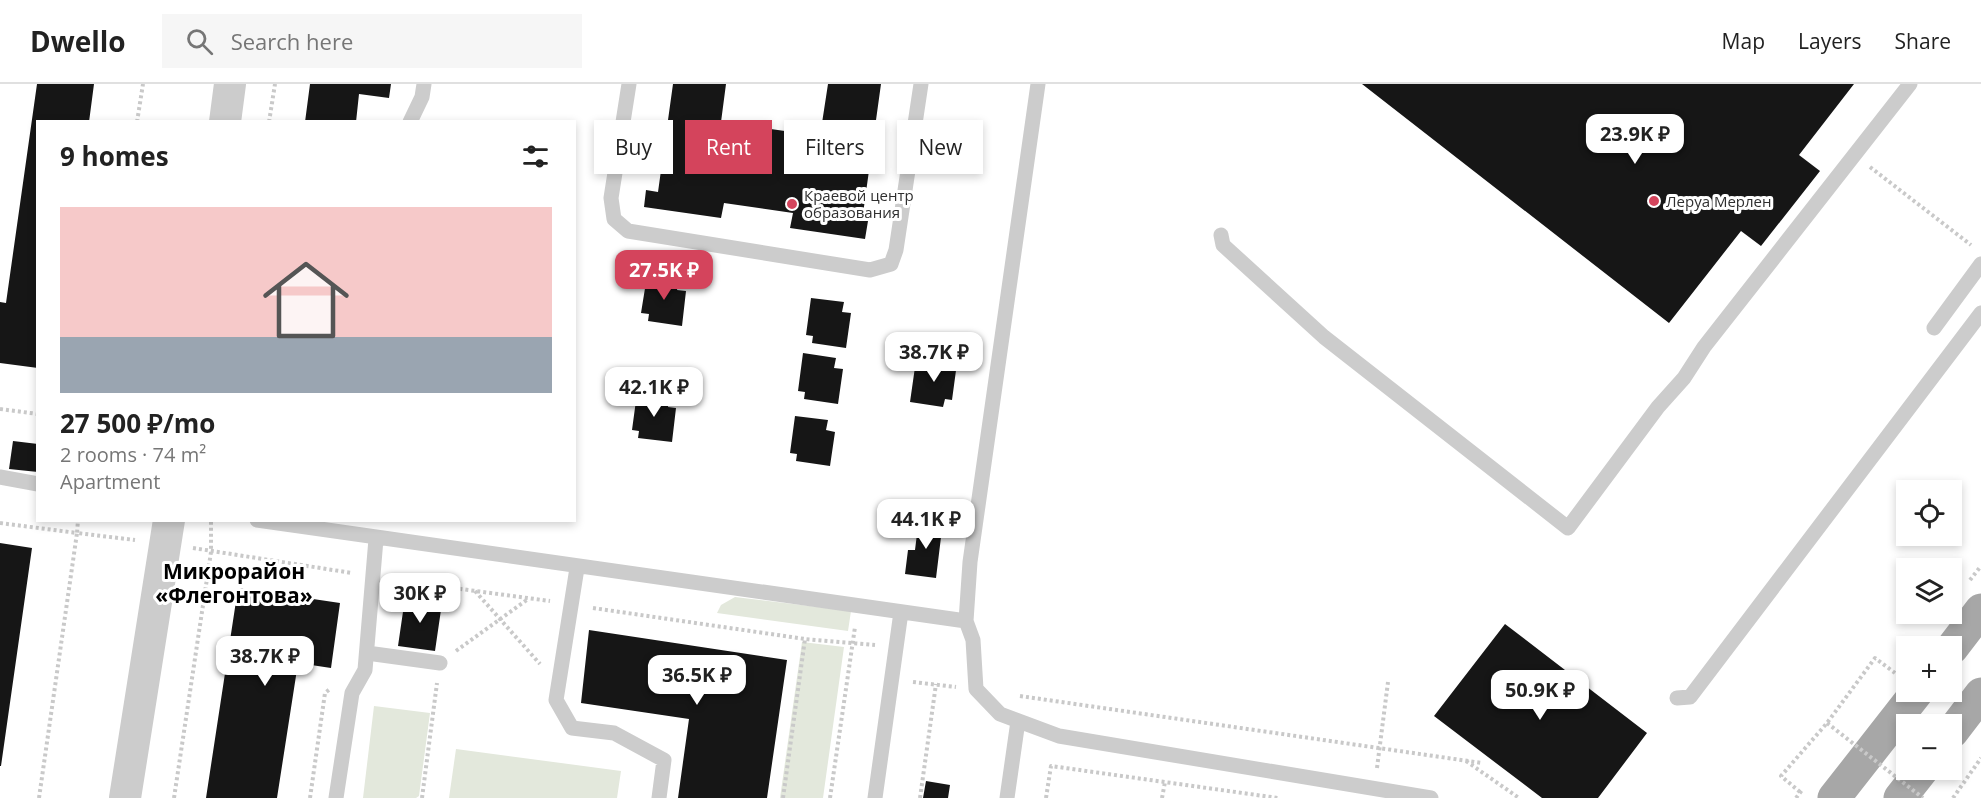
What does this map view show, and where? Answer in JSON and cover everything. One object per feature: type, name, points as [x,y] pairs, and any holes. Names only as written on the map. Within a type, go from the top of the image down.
[{"type":"main road","points":[[1961,636],[1981,610]]},
{"type":"main road","points":[[1962,719],[1981,694]]},
{"type":"main road","points":[[1834,798],[1896,700]]},
{"type":"main road","points":[[1900,798],[1914,780]]},
{"type":"street","points":[[225,120],[230,84]]},
{"type":"street","points":[[125,798],[167,532]]},
{"type":"lane","points":[[411,120],[422,97],[424,84]]},
{"type":"lane","points":[[629,84],[611,198],[614,219],[628,231],[870,270],[891,264],[896,250],[921,84]]},
{"type":"lane","points":[[1038,84],[970,562],[966,621],[973,640],[976,689],[1000,714],[1059,736],[1431,798]]},
{"type":"lane","points":[[1221,235],[1223,245],[1324,337],[1568,528],[1658,407],[1684,378],[1704,347],[1910,84]]},
{"type":"lane","points":[[1934,328],[1981,264]]},
{"type":"lane","points":[[1677,698],[1690,697],[1981,313]]},
{"type":"lane","points":[[0,477],[36,484]]},
{"type":"lane","points":[[270,522],[577,568],[966,621]]},
{"type":"lane","points":[[336,798],[352,693],[365,670],[376,539]]},
{"type":"lane","points":[[577,568],[556,700],[572,728],[614,734],[664,760],[659,798]]},
{"type":"lane","points":[[875,798],[901,612]]},
{"type":"lane","points":[[367,653],[440,663]]},
{"type":"lane","points":[[1007,798],[1018,721]]},
{"type":"path","points":[[137,120],[142,84]]},
{"type":"path","points":[[270,120],[275,84]]},
{"type":"path","points":[[1854,154],[1972,246]]},
{"type":"path","points":[[0,409],[36,414]]},
{"type":"path","points":[[39,798],[78,522]]},
{"type":"path","points":[[174,798],[211,552],[211,522]]},
{"type":"path","points":[[0,523],[76,533],[167,532]]},
{"type":"path","points":[[475,591],[559,685]]},
{"type":"path","points":[[422,798],[440,663],[529,598]]},
{"type":"path","points":[[830,798],[853,644],[856,607]]},
{"type":"path","points":[[593,608],[806,639],[896,647]]},
{"type":"path","points":[[783,798],[806,639]]},
{"type":"path","points":[[1800,792],[1781,776],[1827,723],[1875,658],[1896,674]]},
{"type":"path","points":[[891,679],[976,689],[1482,763]]},
{"type":"path","points":[[1374,788],[1388,682]]},
{"type":"path","points":[[920,798],[936,684]]},
{"type":"path","points":[[1827,723],[1923,798]]},
{"type":"path","points":[[1953,798],[1981,758]]},
{"type":"path","points":[[1465,761],[1519,798]]},
{"type":"path","points":[[1046,798],[1051,766],[1278,798]]},
{"type":"path","points":[[1162,798],[1165,782]]},
{"type":"shaded area","points":[[735,597],[851,611],[848,631],[717,613],[721,605]]},
{"type":"shaded area","points":[[802,642],[844,647],[823,798],[780,798]]},
{"type":"shaded area","points":[[374,706],[430,713],[419,796],[416,798],[363,798]]},
{"type":"shaded area","points":[[456,749],[621,771],[617,798],[449,798]]},
{"type":"building","points":[[37,84],[94,84],[89,120],[36,120],[36,368],[0,363],[0,302],[6,303]]},
{"type":"building","points":[[310,84],[391,84],[389,98],[359,94],[356,120],[305,120]]},
{"type":"building","points":[[673,84],[726,84],[721,120],[685,120],[685,174],[772,174],[772,129],[784,131],[784,174],[869,174],[862,221],[868,221],[865,239],[790,228],[793,213],[724,203],[721,218],[644,207],[646,190],[658,192],[660,174],[673,174],[673,120],[668,120]]},
{"type":"building","points":[[828,84],[881,84],[876,120],[822,120]]},
{"type":"building","name":"Леруа Мерлен","points":[[1362,84],[1854,84],[1799,155],[1820,171],[1761,246],[1741,231],[1669,323]]},
{"type":"building","points":[[647,276],[679,280],[677,290],[686,291],[682,326],[648,321],[649,314],[641,313]]},
{"type":"building","points":[[811,298],[844,302],[842,312],[851,313],[846,348],[812,343],[813,336],[806,335]]},
{"type":"building","points":[[803,353],[836,358],[834,368],[843,369],[838,404],[804,399],[805,392],[798,391]]},
{"type":"building","points":[[925,359],[957,363],[952,400],[945,399],[943,407],[910,402],[915,367],[923,368]]},
{"type":"building","points":[[637,393],[669,397],[668,407],[676,408],[672,442],[638,438],[639,431],[632,430]]},
{"type":"building","points":[[795,416],[828,420],[826,430],[835,432],[830,466],[796,461],[797,454],[790,453]]},
{"type":"building","points":[[13,441],[36,444],[36,472],[9,469]]},
{"type":"building","points":[[919,518],[943,521],[936,578],[905,574],[908,550],[915,550]]},
{"type":"building","points":[[0,543],[32,548],[1,766],[0,766]]},
{"type":"building","points":[[238,588],[340,603],[331,668],[298,663],[277,798],[206,798]]},
{"type":"building","points":[[405,598],[442,603],[435,651],[398,646]]},
{"type":"building","points":[[1505,624],[1647,733],[1598,798],[1542,798],[1434,716]]},
{"type":"building","points":[[589,630],[787,660],[767,798],[678,798],[689,719],[581,703]]},
{"type":"building","points":[[926,781],[950,785],[948,798],[923,798]]},
{"type":"place","name":"Леруа Мерлен","points":[[1654,201]]},
{"type":"place","name":"Краевой центр образования","points":[[792,204]]},
{"type":"district","name":"Микрорайон «Флегонтова»","points":[[234,583]]}]
